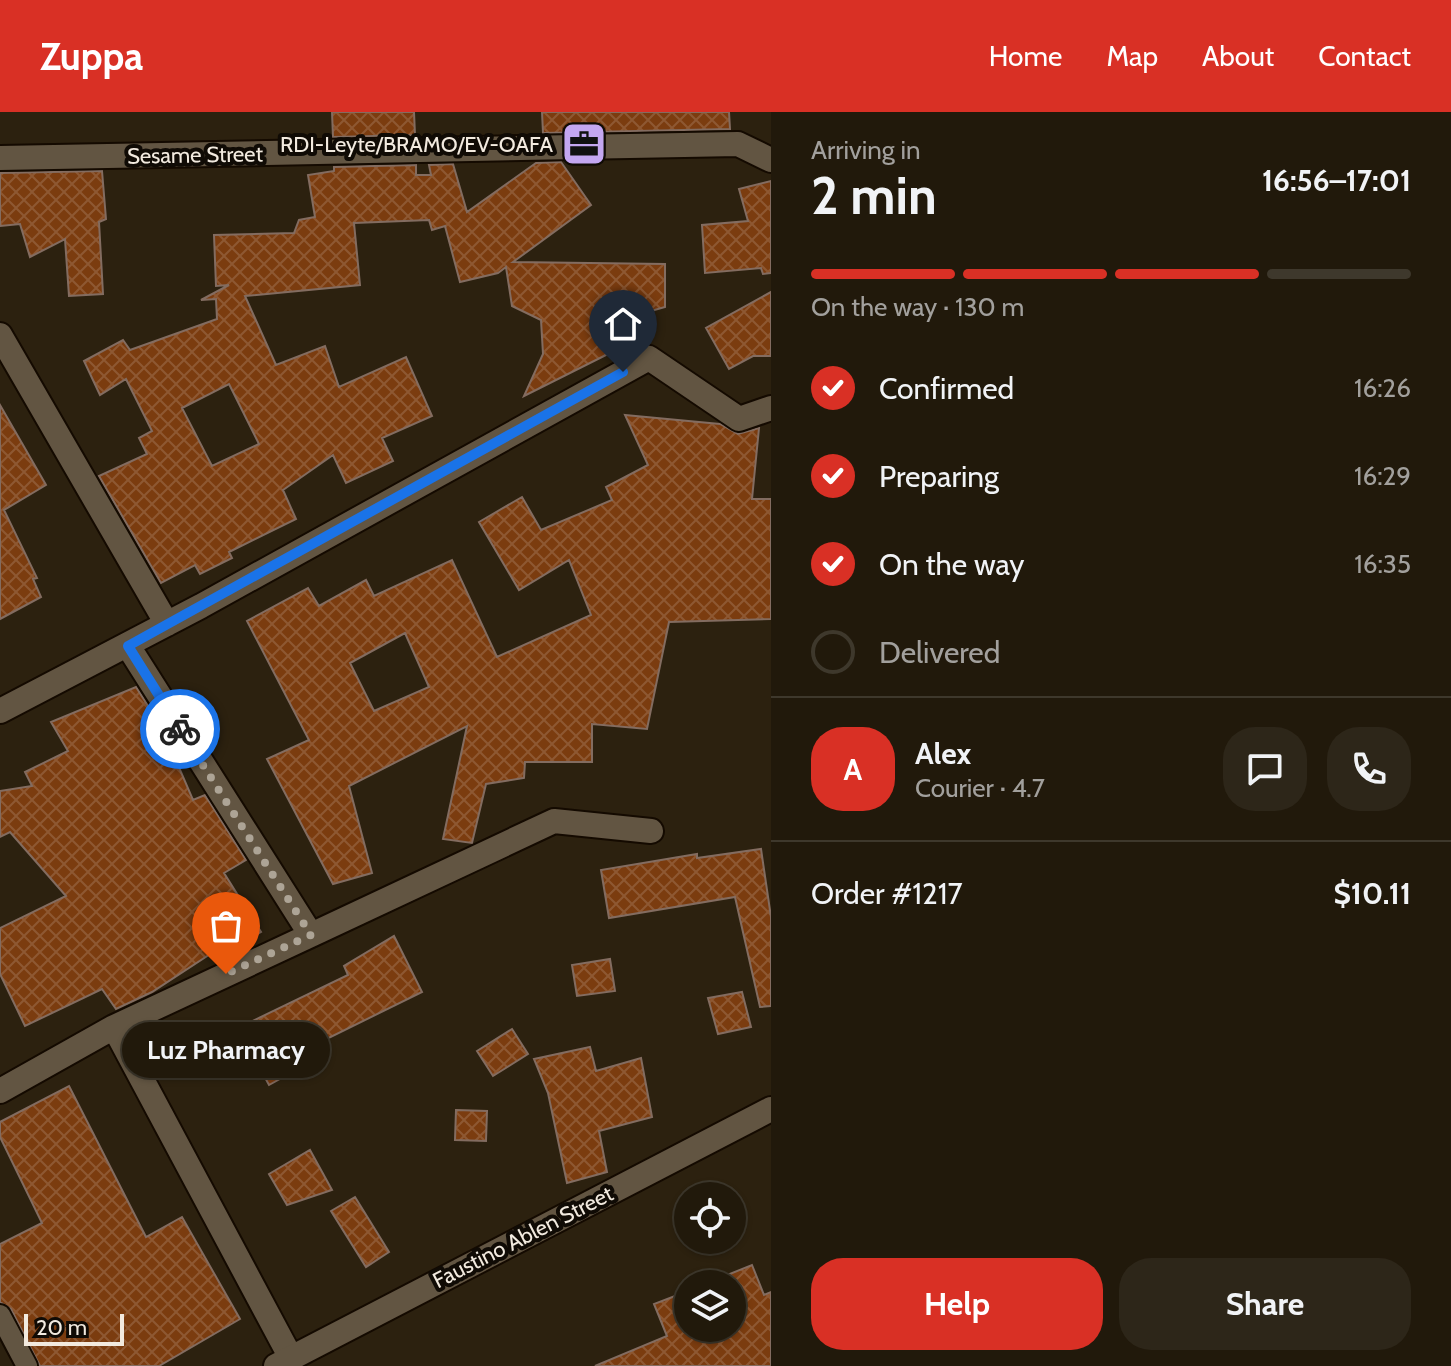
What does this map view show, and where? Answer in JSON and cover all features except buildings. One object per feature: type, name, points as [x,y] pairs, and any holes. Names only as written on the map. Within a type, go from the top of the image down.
[{"type":"street","name":"Sesame Street","points":[[0,158],[738,144],[771,160]]},
{"type":"street","points":[[0,335],[167,624]]},
{"type":"street","points":[[0,711],[128,646],[649,358],[739,419],[771,408]]},
{"type":"street","points":[[128,646],[311,935]]},
{"type":"street","points":[[0,1091],[114,1027],[554,821],[651,831]]},
{"type":"street","points":[[114,1027],[284,1362]]},
{"type":"street","name":"Faustino Ablen Street","points":[[284,1362],[771,1109]]},
{"type":"lane","points":[[0,1315],[27,1366]]},
{"type":"way so far","points":[[180,729],[311,935],[226,974]]},
{"type":"place","name":"RDI-Leyte/BRAMO/EV-OAFA","points":[[584,144]]},
{"type":"place","name":"Luz Pharmacy","points":[[226,974]]},
{"type":"route","points":[[180,729],[128,646],[623,372]]}]
